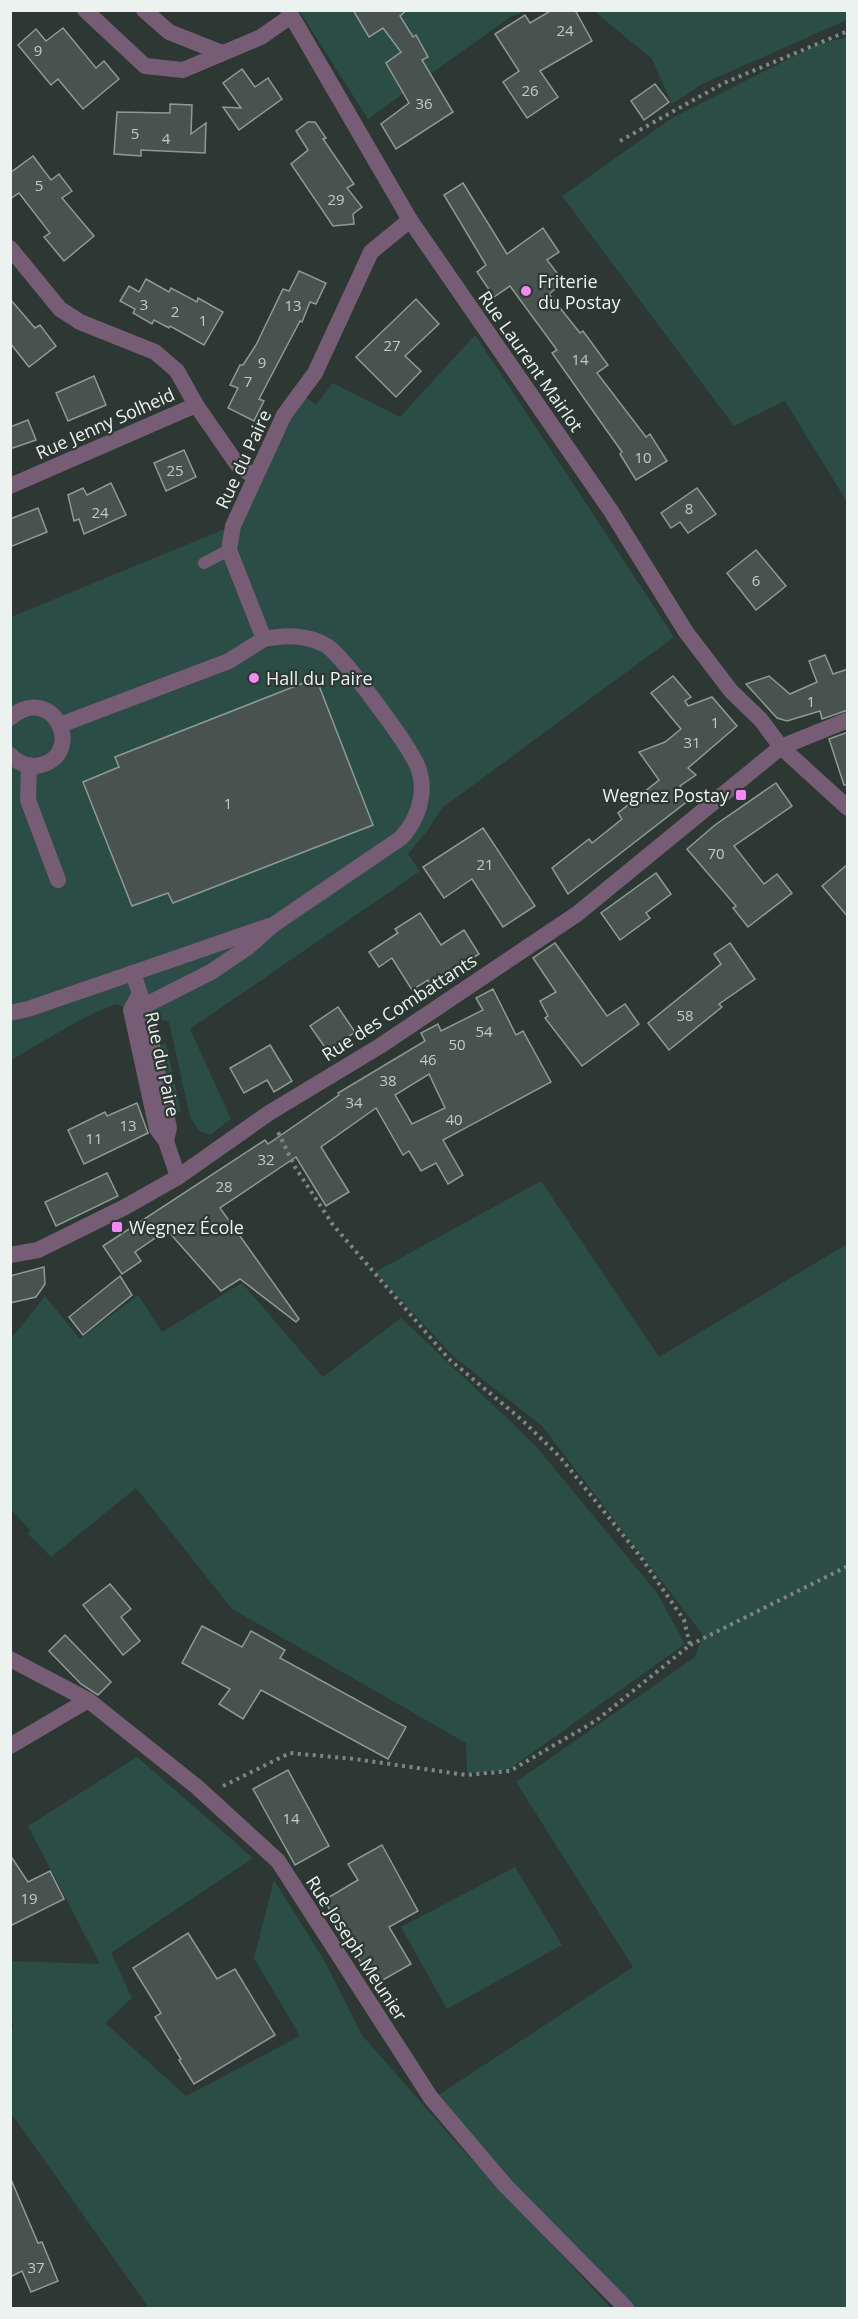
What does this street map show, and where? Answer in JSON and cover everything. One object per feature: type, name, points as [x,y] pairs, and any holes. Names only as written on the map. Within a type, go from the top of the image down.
[{"type":"street","points":[[85,10],[145,66],[183,70],[261,37],[290,13]]},
{"type":"street","points":[[144,10],[169,32],[222,53]]},
{"type":"street","name":"Rue Laurent Mairlot","points":[[290,13],[410,220],[611,511],[686,632],[731,691],[760,720],[781,747],[848,808]]},
{"type":"street","name":"Rue du Paire","points":[[229,550],[232,526],[254,477],[284,415],[315,373],[371,252],[410,220]]},
{"type":"street","points":[[10,248],[60,309],[80,322],[155,352],[177,371],[196,405]]},
{"type":"street","name":"Rue Jenny Solheid","points":[[10,486],[196,405],[237,464],[254,477]]},
{"type":"street","points":[[229,550],[264,639]]},
{"type":"street","name":"Rue du Paire","points":[[60,725],[229,661],[264,639],[286,634],[309,638],[326,645],[341,658],[413,757],[420,771],[421,800],[411,826],[401,838],[273,925],[248,948],[211,972],[141,1000]]},
{"type":"street","points":[[10,718],[27,708],[37,707],[47,711],[60,725],[62,743],[54,758],[38,765],[21,764],[10,755]]},
{"type":"street","name":"Rue des Combattants","points":[[10,1255],[38,1250],[125,1207],[178,1177],[269,1113],[380,1046],[577,914],[781,747],[848,720]]},
{"type":"street","points":[[29,765],[28,800],[58,880]]},
{"type":"street","name":"Rue du Paire","points":[[10,1013],[273,925]]},
{"type":"street","name":"Rue du Paire","points":[[133,973],[169,1128],[166,1140],[178,1177]]},
{"type":"street","name":"Rue Joseph Meunier","points":[[10,1659],[88,1700],[207,1796],[278,1861],[431,2098],[505,2185],[626,2308]]},
{"type":"street","points":[[10,1746],[88,1700]]},
{"type":"lane","points":[[204,563],[229,550]]},
{"type":"path","points":[[620,141],[724,83],[848,31]]},
{"type":"path","points":[[269,1113],[295,1167],[333,1225],[449,1359],[522,1420],[560,1457],[640,1556],[684,1620],[690,1645]]},
{"type":"path","points":[[207,1796],[232,1780],[290,1753],[355,1759],[465,1775],[510,1771],[597,1720],[690,1645],[848,1566]]},
{"type":"green space","points":[[301,10],[526,11],[510,17],[368,119],[300,12]]},
{"type":"green space","points":[[847,10],[847,20],[702,84],[672,104],[652,59],[594,11]]},
{"type":"green space","points":[[848,37],[847,502],[785,401],[734,426],[562,196],[672,118],[816,45]]},
{"type":"green space","name":"Hall du Paire","points":[[475,335],[674,637],[442,808],[408,854],[420,871],[190,1029],[231,1119],[210,1135],[199,1131],[190,1117],[169,1022],[115,1004],[75,1023],[11,1060],[11,617],[232,526],[300,393],[316,405],[333,383],[400,417]]},
{"type":"green space","points":[[166,1043],[181,1112],[175,1113],[160,1045]]},
{"type":"green space","points":[[541,1181],[659,1357],[847,1244],[847,2308],[633,2308],[528,2202],[437,2096],[633,1967],[516,1782],[695,1657],[703,1635],[542,1426],[453,1356],[375,1272]]},
{"type":"green space","points":[[242,1283],[323,1377],[401,1318],[535,1445],[657,1593],[685,1644],[508,1770],[467,1773],[466,1743],[232,1609],[136,1488],[51,1557],[27,1533],[31,1531],[11,1509],[11,1339],[45,1296],[80,1339],[138,1295],[162,1332]]},
{"type":"green space","points":[[137,1757],[253,1858],[111,1953],[132,1998],[105,2023],[186,2096],[300,2036],[254,1958],[274,1880],[324,1960],[362,2035],[454,2140],[611,2308],[149,2308],[11,2113],[10,2031],[14,2024],[11,2021],[11,1961],[100,1964],[28,1826]]},
{"type":"green space","points":[[515,1867],[562,1945],[447,2009],[401,1927]]},
{"type":"building","points":[[353,10],[407,10],[400,16],[413,37],[416,35],[428,57],[422,60],[453,112],[396,149],[381,124],[409,103],[386,63],[401,52],[383,28],[369,37]]},
{"type":"building","points":[[552,10],[575,10],[592,41],[540,71],[558,97],[527,118],[503,82],[519,71],[495,34],[525,15],[530,23]]},
{"type":"building","points":[[63,28],[96,68],[104,61],[119,79],[83,109],[58,79],[51,85],[18,45],[36,29],[46,41]]},
{"type":"building","points":[[242,69],[255,87],[268,78],[282,99],[239,130],[223,107],[241,108],[223,83]]},
{"type":"building","points":[[655,84],[669,102],[644,120],[631,101]]},
{"type":"building","points":[[170,104],[192,105],[191,134],[206,123],[205,153],[141,150],[141,156],[114,154],[117,112],[170,113]]},
{"type":"building","points":[[308,122],[315,122],[326,138],[323,139],[354,184],[347,188],[362,207],[353,214],[354,224],[333,226],[291,164],[308,150],[296,131]]},
{"type":"building","points":[[33,156],[51,180],[59,174],[72,191],[62,198],[94,236],[64,261],[44,237],[50,233],[19,193],[10,199],[10,173]]},
{"type":"building","points":[[463,183],[507,254],[543,228],[559,252],[547,260],[564,282],[549,294],[580,333],[583,331],[608,365],[597,373],[646,437],[650,434],[667,461],[636,480],[620,454],[622,452],[552,353],[557,350],[510,286],[494,297],[477,272],[486,265],[444,195]]},
{"type":"building","points":[[299,271],[326,283],[316,304],[310,302],[302,322],[300,321],[259,399],[264,401],[254,421],[228,408],[238,388],[230,385],[240,365],[243,365],[256,345],[283,289],[289,291]]},
{"type":"building","points":[[146,279],[169,292],[171,288],[197,302],[198,298],[223,312],[204,345],[170,326],[169,328],[154,320],[152,324],[133,313],[135,309],[120,301],[129,286],[139,292]]},
{"type":"building","points":[[10,299],[35,328],[40,325],[56,346],[29,367],[10,343]]},
{"type":"building","points":[[416,299],[439,324],[405,356],[421,371],[396,397],[356,357]]},
{"type":"building","points":[[94,376],[106,405],[68,421],[56,393]]},
{"type":"building","points":[[28,420],[36,440],[10,449],[10,427]]},
{"type":"building","points":[[184,450],[196,477],[166,491],[154,463]]},
{"type":"building","points":[[111,483],[126,515],[84,534],[79,519],[74,521],[68,495],[83,488],[87,495]]},
{"type":"building","points":[[697,488],[716,514],[688,533],[680,522],[671,528],[661,513]]},
{"type":"building","points":[[38,508],[47,532],[10,547],[10,519]]},
{"type":"building","points":[[756,550],[786,586],[756,610],[727,573]]},
{"type":"building","points":[[825,655],[833,674],[848,669],[848,710],[822,719],[820,711],[787,721],[777,718],[746,684],[769,676],[790,694],[817,682],[809,661]]},
{"type":"building","points":[[673,676],[691,697],[685,701],[688,706],[712,697],[737,726],[688,768],[696,775],[680,786],[689,800],[568,894],[552,868],[589,839],[592,843],[622,819],[618,813],[659,780],[639,752],[665,742],[681,729],[651,693]]},
{"type":"building","points":[[316,678],[373,825],[173,903],[168,893],[132,906],[83,782],[119,767],[115,757]]},
{"type":"building","points":[[848,732],[848,785],[844,785],[829,739]]},
{"type":"building","points":[[776,783],[792,806],[734,846],[764,884],[777,874],[792,893],[748,927],[733,908],[736,906],[687,849],[715,825]]},
{"type":"building","points":[[483,828],[535,906],[503,927],[472,879],[444,898],[423,867]]},
{"type":"building","points":[[848,864],[848,917],[822,886]]},
{"type":"building","points":[[656,873],[671,894],[646,913],[650,918],[620,940],[601,913]]},
{"type":"building","points":[[420,913],[441,945],[464,930],[479,954],[430,985],[428,980],[412,990],[392,958],[379,967],[369,952],[398,933],[395,929]]},
{"type":"building","points":[[555,943],[607,1016],[625,1004],[639,1024],[582,1066],[545,1018],[548,1016],[540,1001],[556,992],[533,958]]},
{"type":"building","points":[[730,943],[755,979],[719,1004],[722,1007],[669,1050],[648,1023],[721,964],[714,954]]},
{"type":"building","points":[[493,989],[516,1035],[523,1031],[551,1082],[443,1140],[463,1175],[448,1184],[436,1163],[421,1171],[409,1151],[403,1155],[376,1108],[321,1147],[349,1192],[326,1206],[296,1157],[220,1208],[299,1319],[296,1322],[240,1279],[221,1291],[167,1230],[135,1252],[141,1261],[122,1274],[103,1246],[265,1140],[268,1144],[339,1095],[338,1093],[425,1041],[421,1033],[438,1024],[441,1031],[483,1010],[476,998]],"holes":[[[429,1074],[445,1108],[412,1124],[395,1095]]]},
{"type":"building","points":[[338,1007],[355,1032],[329,1053],[310,1026]]},
{"type":"building","points":[[270,1045],[292,1081],[274,1092],[267,1080],[244,1093],[230,1068]]},
{"type":"building","points":[[137,1103],[148,1133],[84,1164],[68,1130],[105,1112],[107,1116]]},
{"type":"building","points":[[107,1173],[118,1196],[56,1226],[45,1202]]},
{"type":"building","points":[[44,1267],[45,1284],[36,1297],[10,1303],[10,1276]]},
{"type":"building","points":[[120,1276],[132,1295],[83,1335],[69,1317]]},
{"type":"building","points":[[110,1584],[131,1609],[121,1617],[140,1641],[123,1655],[83,1605]]},
{"type":"building","points":[[202,1626],[242,1647],[251,1631],[285,1650],[280,1658],[406,1727],[388,1759],[261,1690],[243,1719],[219,1704],[230,1689],[182,1663]]},
{"type":"building","points":[[65,1635],[111,1682],[98,1695],[81,1684],[49,1651]]},
{"type":"building","points":[[288,1770],[329,1846],[295,1865],[253,1789]]},
{"type":"building","points":[[382,1845],[418,1911],[389,1927],[411,1964],[374,1985],[324,1900],[358,1880],[348,1864]]},
{"type":"building","points":[[10,1855],[28,1882],[50,1871],[64,1899],[10,1926]]},
{"type":"building","points":[[188,1933],[217,1979],[235,1969],[275,2035],[194,2084],[155,2017],[161,2013],[133,1968]]},
{"type":"building","points":[[10,2177],[38,2243],[42,2242],[58,2281],[31,2292],[22,2271],[10,2277]]},
{"type":"place","name":"Friterie du Postay","points":[[526,291]]},
{"type":"place","name":"Hall du Paire","points":[[254,678]]},
{"type":"place","name":"Wegnez Postay","points":[[741,795]]},
{"type":"place","name":"Wegnez École","points":[[117,1227]]}]
